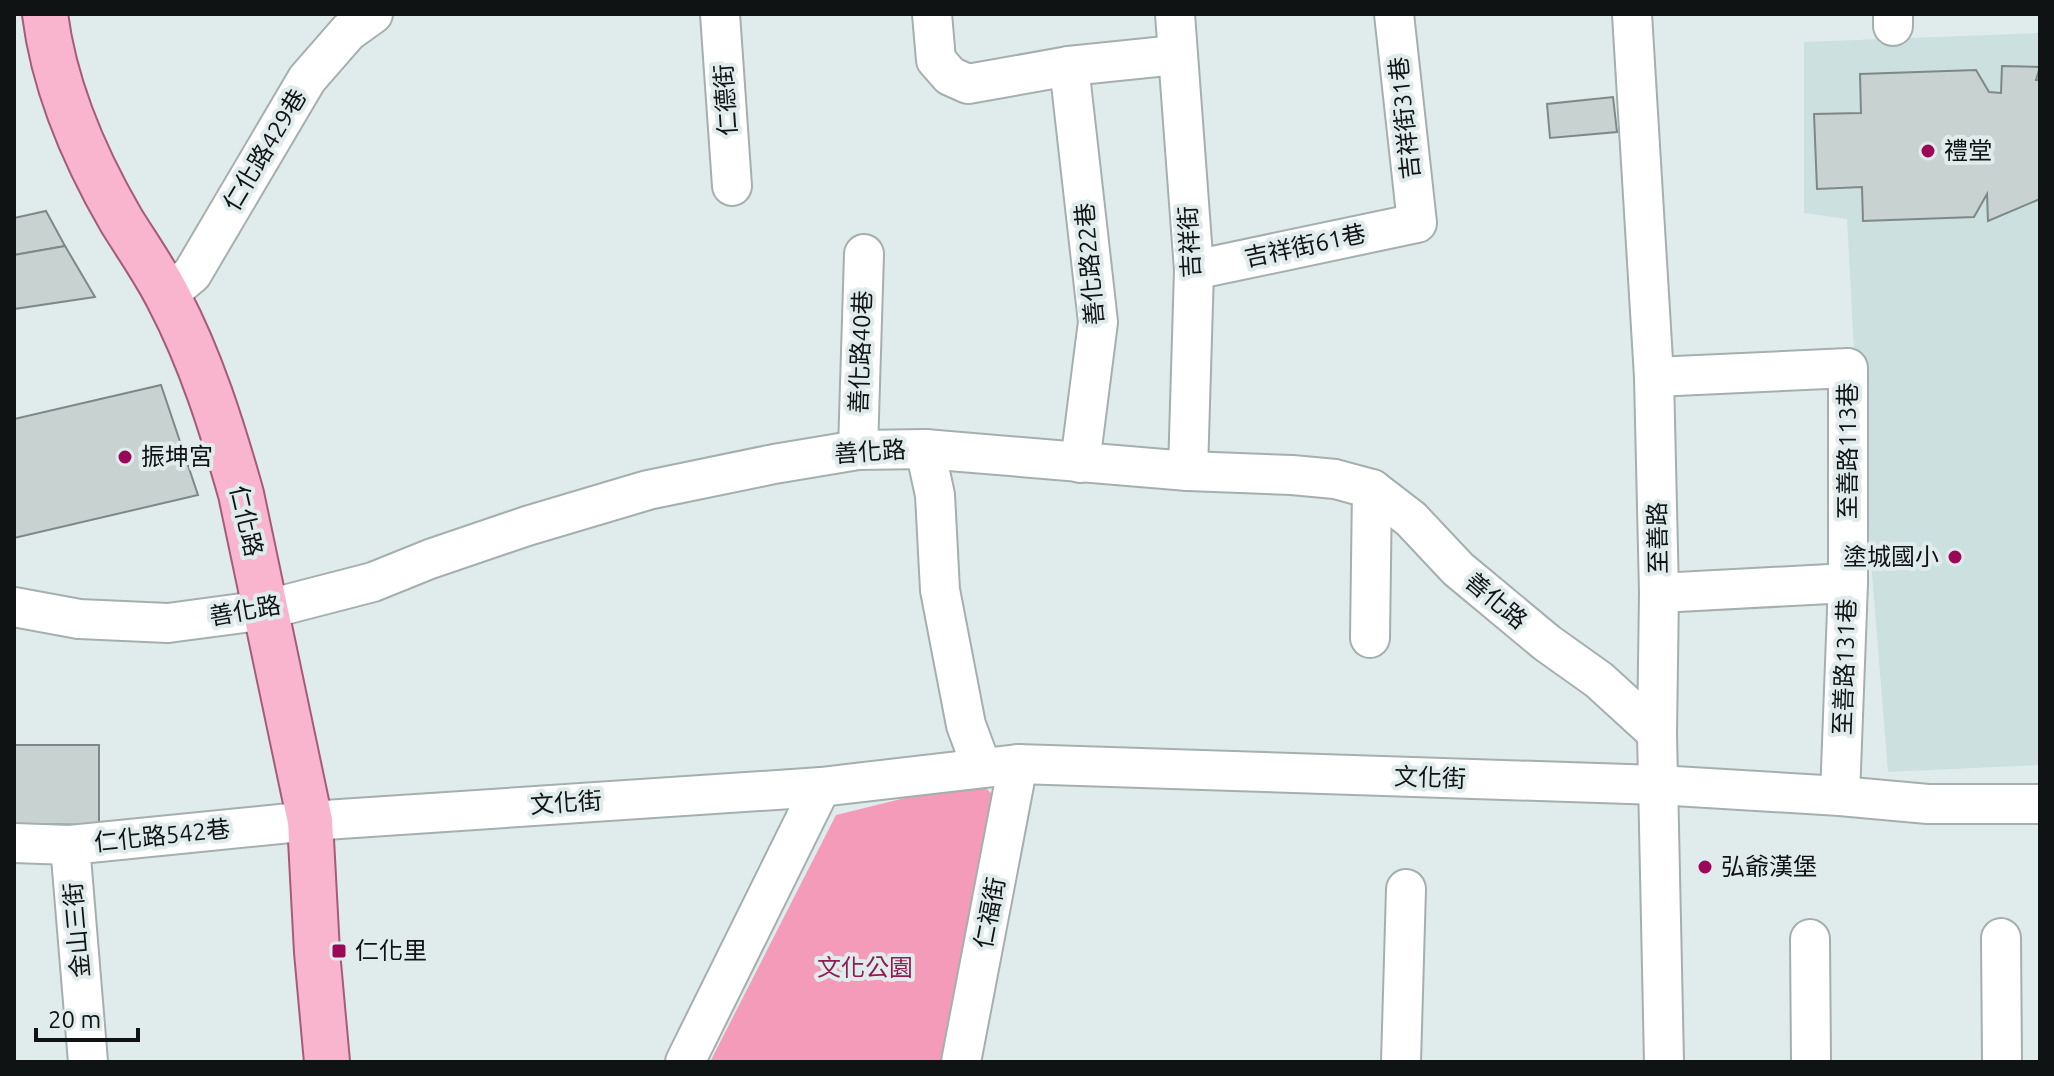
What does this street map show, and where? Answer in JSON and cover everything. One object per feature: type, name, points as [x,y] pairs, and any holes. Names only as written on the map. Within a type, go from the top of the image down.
[{"type":"main road","name":"仁化路","points":[[45,14],[52,52],[80,139],[119,217],[167,295],[196,358],[241,494],[310,821],[327,1062]]},
{"type":"street","name":"仁化路429巷","points":[[167,295],[192,274],[307,79],[348,32],[373,14]]},
{"type":"street","name":"仁德街","points":[[720,14],[732,186]]},
{"type":"street","points":[[932,14],[936,60],[950,76],[968,84],[1069,66],[1176,55]]},
{"type":"street","name":"吉祥街","points":[[1175,14],[1194,270],[1188,471]]},
{"type":"street","name":"吉祥街31巷","points":[[1394,14],[1417,223]]},
{"type":"street","name":"至善路","points":[[1632,14],[1654,377],[1664,1062]]},
{"type":"street","name":"善化路22巷","points":[[1069,66],[1098,322],[1080,463]]},
{"type":"street","name":"吉祥街61巷","points":[[1194,270],[1417,223]]},
{"type":"street","name":"善化路40巷","points":[[858,450],[864,254]]},
{"type":"street","name":"至善路113巷","points":[[1654,377],[1848,368],[1848,583]]},
{"type":"street","points":[[925,449],[935,495],[940,590],[966,725],[1000,766]]},
{"type":"street","name":"善化路","points":[[14,607],[79,619],[168,623],[265,610],[373,582],[499,535],[648,490],[858,450],[925,449],[1188,471],[1335,479],[1372,489],[1411,519],[1458,569],[1547,643],[1599,680],[1657,733]]},
{"type":"street","points":[[1370,638],[1372,489]]},
{"type":"street","name":"至善路131巷","points":[[1659,593],[1848,583],[1840,796]]},
{"type":"street","name":"文化街","points":[[310,821],[821,787],[1000,766],[1658,785],[1928,804],[2040,804]]},
{"type":"street","name":"仁福街","points":[[961,1062],[1000,766]]},
{"type":"street","points":[[685,1062],[821,787]]},
{"type":"street","name":"仁化路542巷","points":[[14,843],[70,845],[310,821]]},
{"type":"street","name":"金山三街","points":[[70,845],[88,1062]]},
{"type":"street","points":[[1401,1062],[1406,889]]},
{"type":"street","points":[[2001,938],[2002,1062]]},
{"type":"street","points":[[1810,939],[1811,1062]]},
{"type":"shaded area","name":"塗城國小","points":[[2040,33],[2040,765],[1888,772],[1854,350],[1847,219],[1804,213],[1804,42]]},
{"type":"green space","name":"文化公園","points":[[978,780],[997,799],[941,1062],[710,1062],[836,815]]},
{"type":"building","name":"禮堂","points":[[2002,66],[2040,67],[2036,80],[2040,80],[2040,199],[1988,221],[1987,194],[1974,217],[1863,221],[1862,187],[1817,189],[1814,114],[1861,113],[1860,74],[1976,70],[1989,92],[2001,93]]},
{"type":"building","points":[[1613,97],[1617,132],[1550,138],[1547,104]]},
{"type":"building","points":[[46,211],[65,246],[14,255],[14,218]]},
{"type":"building","points":[[65,246],[95,297],[14,309],[14,255]]},
{"type":"building","name":"振坤宮","points":[[161,385],[198,495],[14,538],[14,419]]},
{"type":"building","points":[[14,745],[99,745],[99,825],[14,824]]},
{"type":"place","name":"禮堂","points":[[1928,151]]},
{"type":"place","name":"振坤宮","points":[[125,457]]},
{"type":"place","name":"塗城國小","points":[[1955,557]]},
{"type":"place","name":"弘爺漢堡","points":[[1705,867]]},
{"type":"place","name":"仁化里","points":[[339,951]]}]
